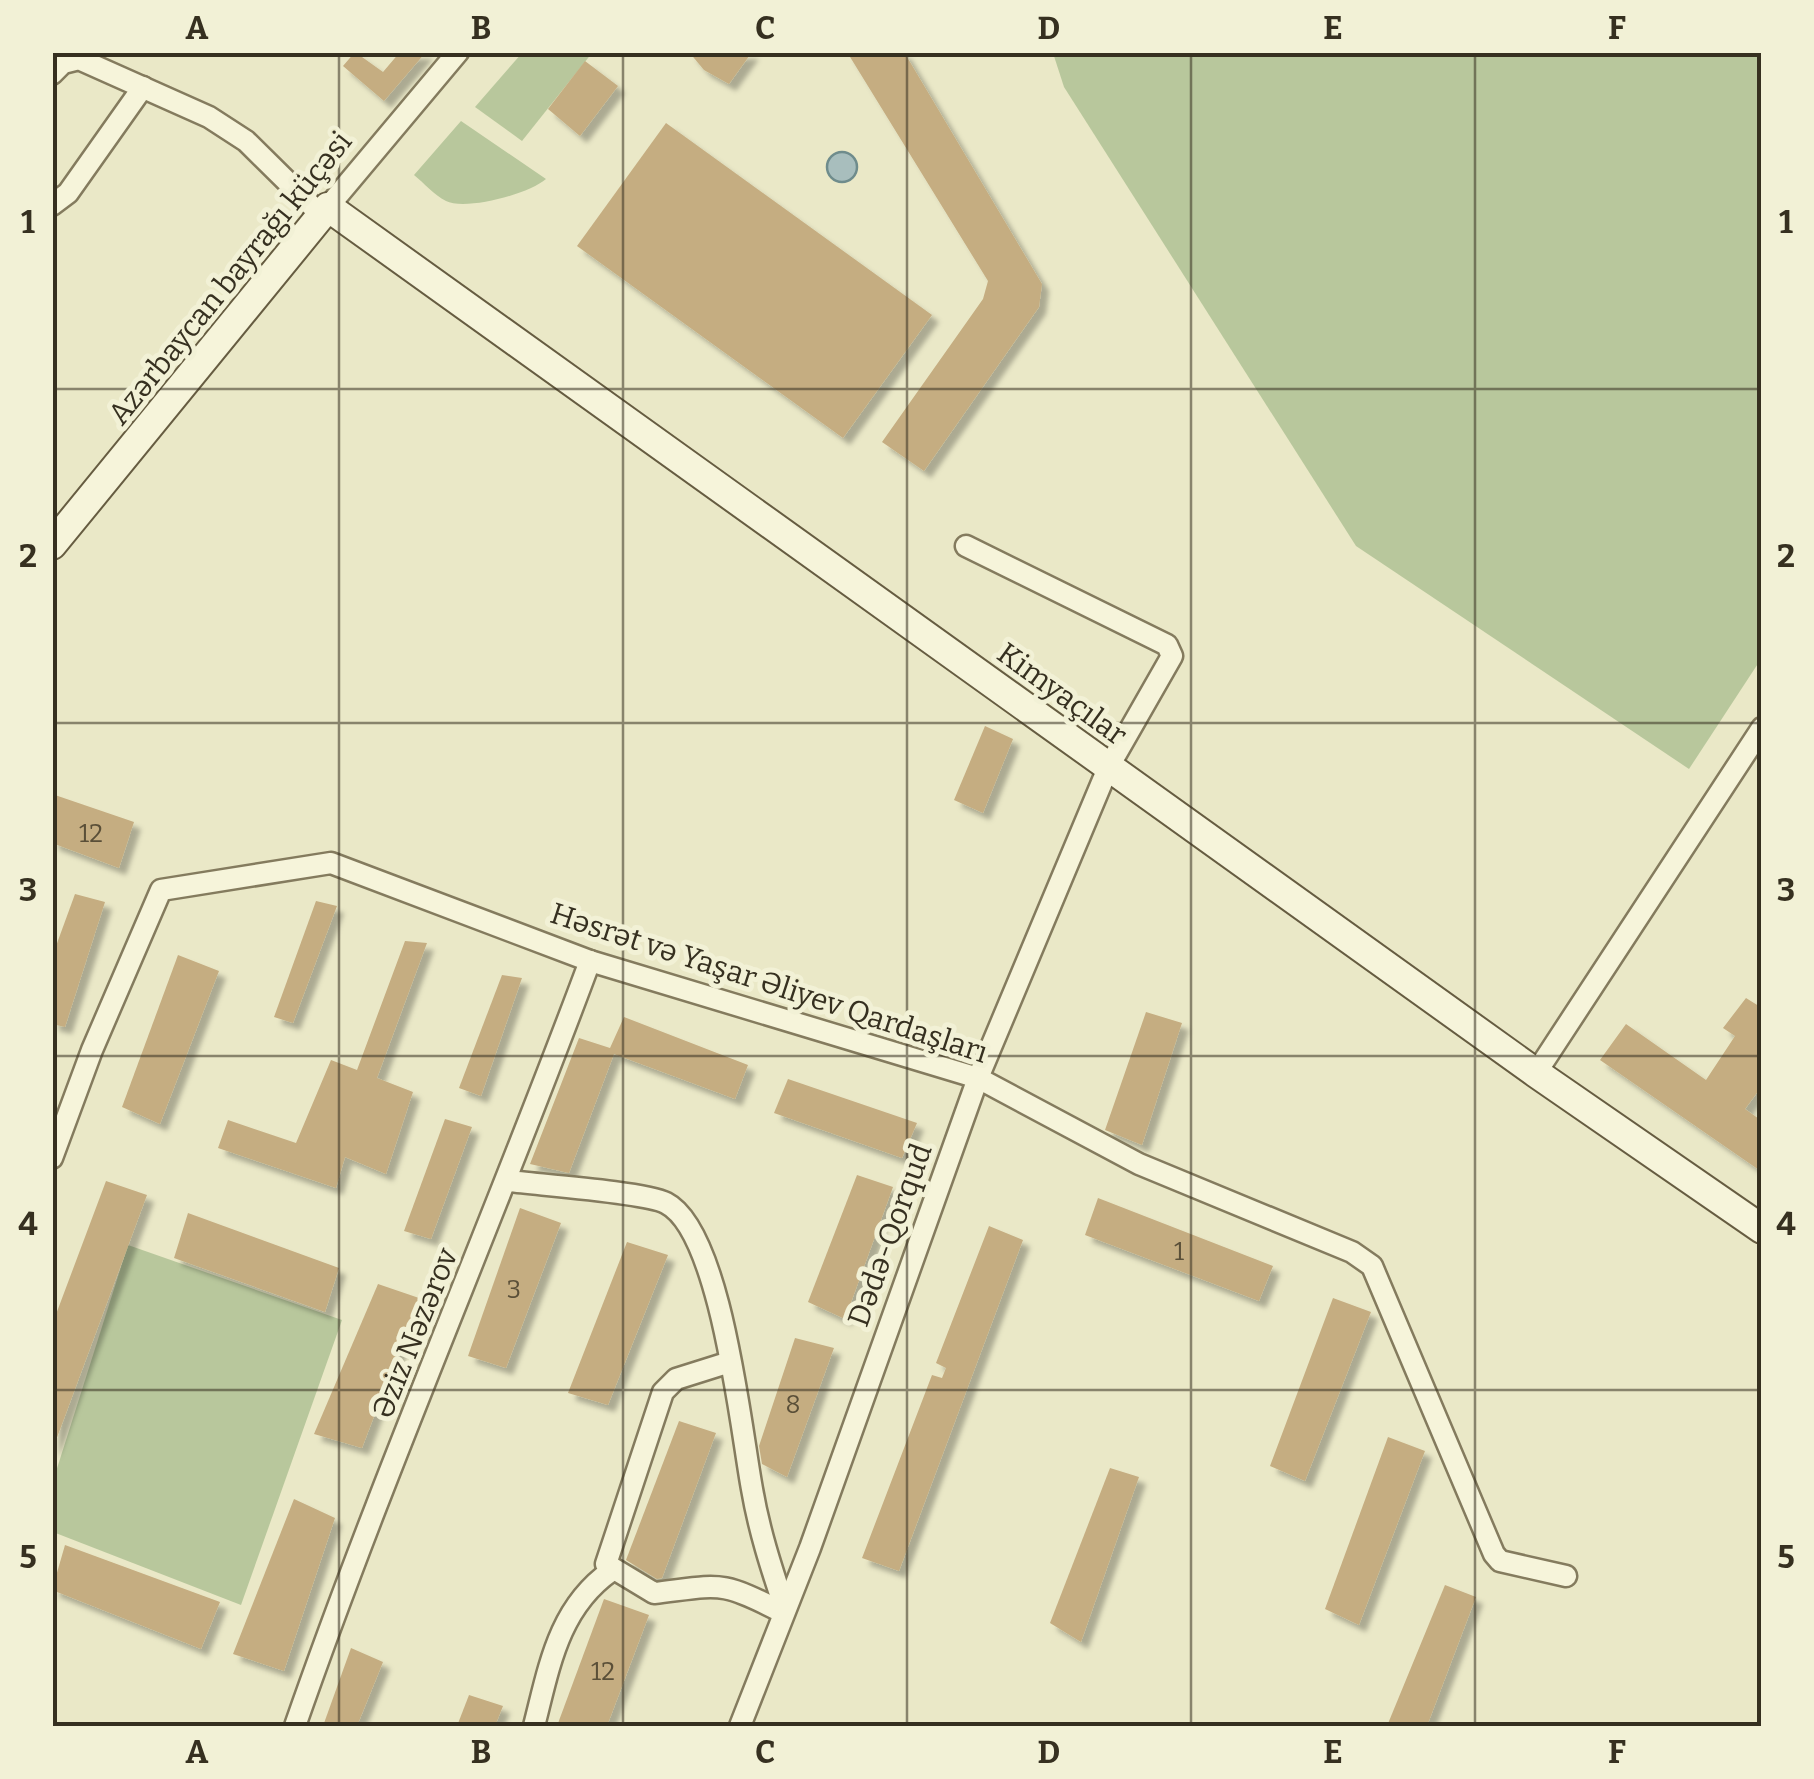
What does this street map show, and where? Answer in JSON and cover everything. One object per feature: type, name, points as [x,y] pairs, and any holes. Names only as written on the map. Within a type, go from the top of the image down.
[{"type":"street","name":"Azərbaycan bayrağı küçəsi","points":[[52,545],[458,52]]},
{"type":"street","points":[[52,74],[64,62],[80,59],[209,117],[246,142],[325,211]]},
{"type":"street","points":[[52,205],[68,193],[143,87]]},
{"type":"street","name":"Kimyaçılar","points":[[325,211],[1536,1073],[1762,1229]]},
{"type":"street","name":"Dədə-Qorqud","points":[[740,1726],[810,1548],[978,1078],[1108,768],[1172,656],[1170,650],[966,546]]},
{"type":"street","points":[[1536,1073],[1762,728]]},
{"type":"street","name":"Həsrət və Yaşar Əliyev Qardaşları","points":[[52,1158],[92,1050],[161,890],[331,864],[590,961],[978,1078],[1139,1164],[1352,1252],[1372,1266],[1494,1554],[1500,1561],[1566,1576]]},
{"type":"street","name":"Əziz Nəzərov","points":[[295,1726],[334,1616],[508,1181],[590,961]]},
{"type":"street","points":[[508,1181],[665,1202],[687,1219],[705,1258],[730,1362],[765,1551],[783,1609]]},
{"type":"street","points":[[730,1362],[676,1379],[663,1392],[606,1564],[611,1571],[654,1593],[714,1584],[783,1609]]},
{"type":"street","points":[[534,1726],[548,1664],[572,1612],[589,1586],[611,1571]]},
{"type":"green space","points":[[522,53],[592,53],[522,141],[475,107]]},
{"type":"green space","points":[[1053,53],[1761,53],[1761,659],[1689,769],[1356,546],[1064,87]]},
{"type":"green space","points":[[461,121],[546,179],[497,199],[467,204],[446,201],[414,175]]},
{"type":"green space","points":[[128,1245],[342,1320],[241,1605],[53,1532],[53,1481]]},
{"type":"shaded area","points":[[842,152],[853,156],[857,167],[853,178],[842,182],[831,178],[827,167],[831,156]]},
{"type":"building","points":[[355,52],[383,72],[400,52],[426,52],[384,101],[343,66]]},
{"type":"building","points":[[689,52],[752,52],[729,84],[704,70]]},
{"type":"building","points":[[847,52],[904,52],[1042,284],[1039,307],[924,471],[882,442],[983,299],[988,281]]},
{"type":"building","points":[[585,61],[618,86],[580,136],[548,109]]},
{"type":"building","points":[[666,123],[932,315],[843,438],[577,246]]},
{"type":"building","points":[[985,726],[1013,739],[983,813],[954,800]]},
{"type":"building","points":[[52,794],[134,822],[119,868],[52,843]]},
{"type":"building","points":[[75,894],[105,902],[65,1027],[52,1024],[52,957]]},
{"type":"building","points":[[316,901],[337,906],[293,1023],[274,1017]]},
{"type":"building","points":[[405,941],[427,943],[377,1078],[413,1092],[386,1174],[345,1157],[336,1188],[218,1148],[228,1120],[296,1143],[331,1060],[357,1070]]},
{"type":"building","points":[[178,955],[219,971],[160,1124],[122,1107]]},
{"type":"building","points":[[502,975],[522,978],[481,1096],[459,1088]]},
{"type":"building","points":[[1746,998],[1762,1008],[1762,1086],[1745,1109],[1762,1121],[1762,1172],[1600,1060],[1626,1024],[1706,1080],[1735,1036],[1723,1028]]},
{"type":"building","points":[[1146,1012],[1182,1023],[1142,1145],[1105,1130]]},
{"type":"building","points":[[624,1017],[748,1065],[735,1099],[614,1054],[569,1173],[530,1164],[579,1038],[610,1048]]},
{"type":"building","points":[[788,1079],[917,1123],[902,1158],[774,1113]]},
{"type":"building","points":[[445,1119],[472,1127],[431,1239],[404,1231]]},
{"type":"building","points":[[857,1175],[893,1187],[845,1319],[808,1302]]},
{"type":"building","points":[[106,1181],[147,1195],[52,1451],[52,1325]]},
{"type":"building","points":[[1098,1198],[1273,1266],[1259,1301],[1085,1235]]},
{"type":"building","points":[[520,1208],[561,1223],[506,1368],[468,1356]]},
{"type":"building","points":[[188,1213],[339,1268],[325,1312],[174,1258]]},
{"type":"building","points":[[989,1226],[1023,1240],[899,1571],[862,1558],[932,1375],[942,1378],[946,1368],[936,1363]]},
{"type":"building","points":[[627,1242],[668,1255],[608,1405],[568,1393]]},
{"type":"building","points":[[378,1284],[419,1298],[362,1448],[314,1434]]},
{"type":"building","points":[[1333,1298],[1371,1312],[1305,1481],[1270,1466]]},
{"type":"building","points":[[795,1338],[834,1348],[787,1477],[762,1464],[759,1446]]},
{"type":"building","points":[[679,1421],[716,1433],[662,1578],[657,1579],[626,1560]]},
{"type":"building","points":[[1388,1437],[1425,1451],[1359,1625],[1325,1609]]},
{"type":"building","points":[[1110,1468],[1139,1477],[1081,1642],[1050,1623]]},
{"type":"building","points":[[294,1499],[335,1518],[284,1671],[233,1654]]},
{"type":"building","points":[[65,1545],[220,1602],[201,1649],[52,1590]]},
{"type":"building","points":[[1445,1585],[1476,1597],[1427,1726],[1387,1726]]},
{"type":"building","points":[[604,1599],[649,1615],[607,1726],[557,1726]]},
{"type":"building","points":[[351,1648],[383,1662],[357,1726],[323,1726]]},
{"type":"building","points":[[469,1695],[503,1706],[495,1726],[457,1726]]}]
